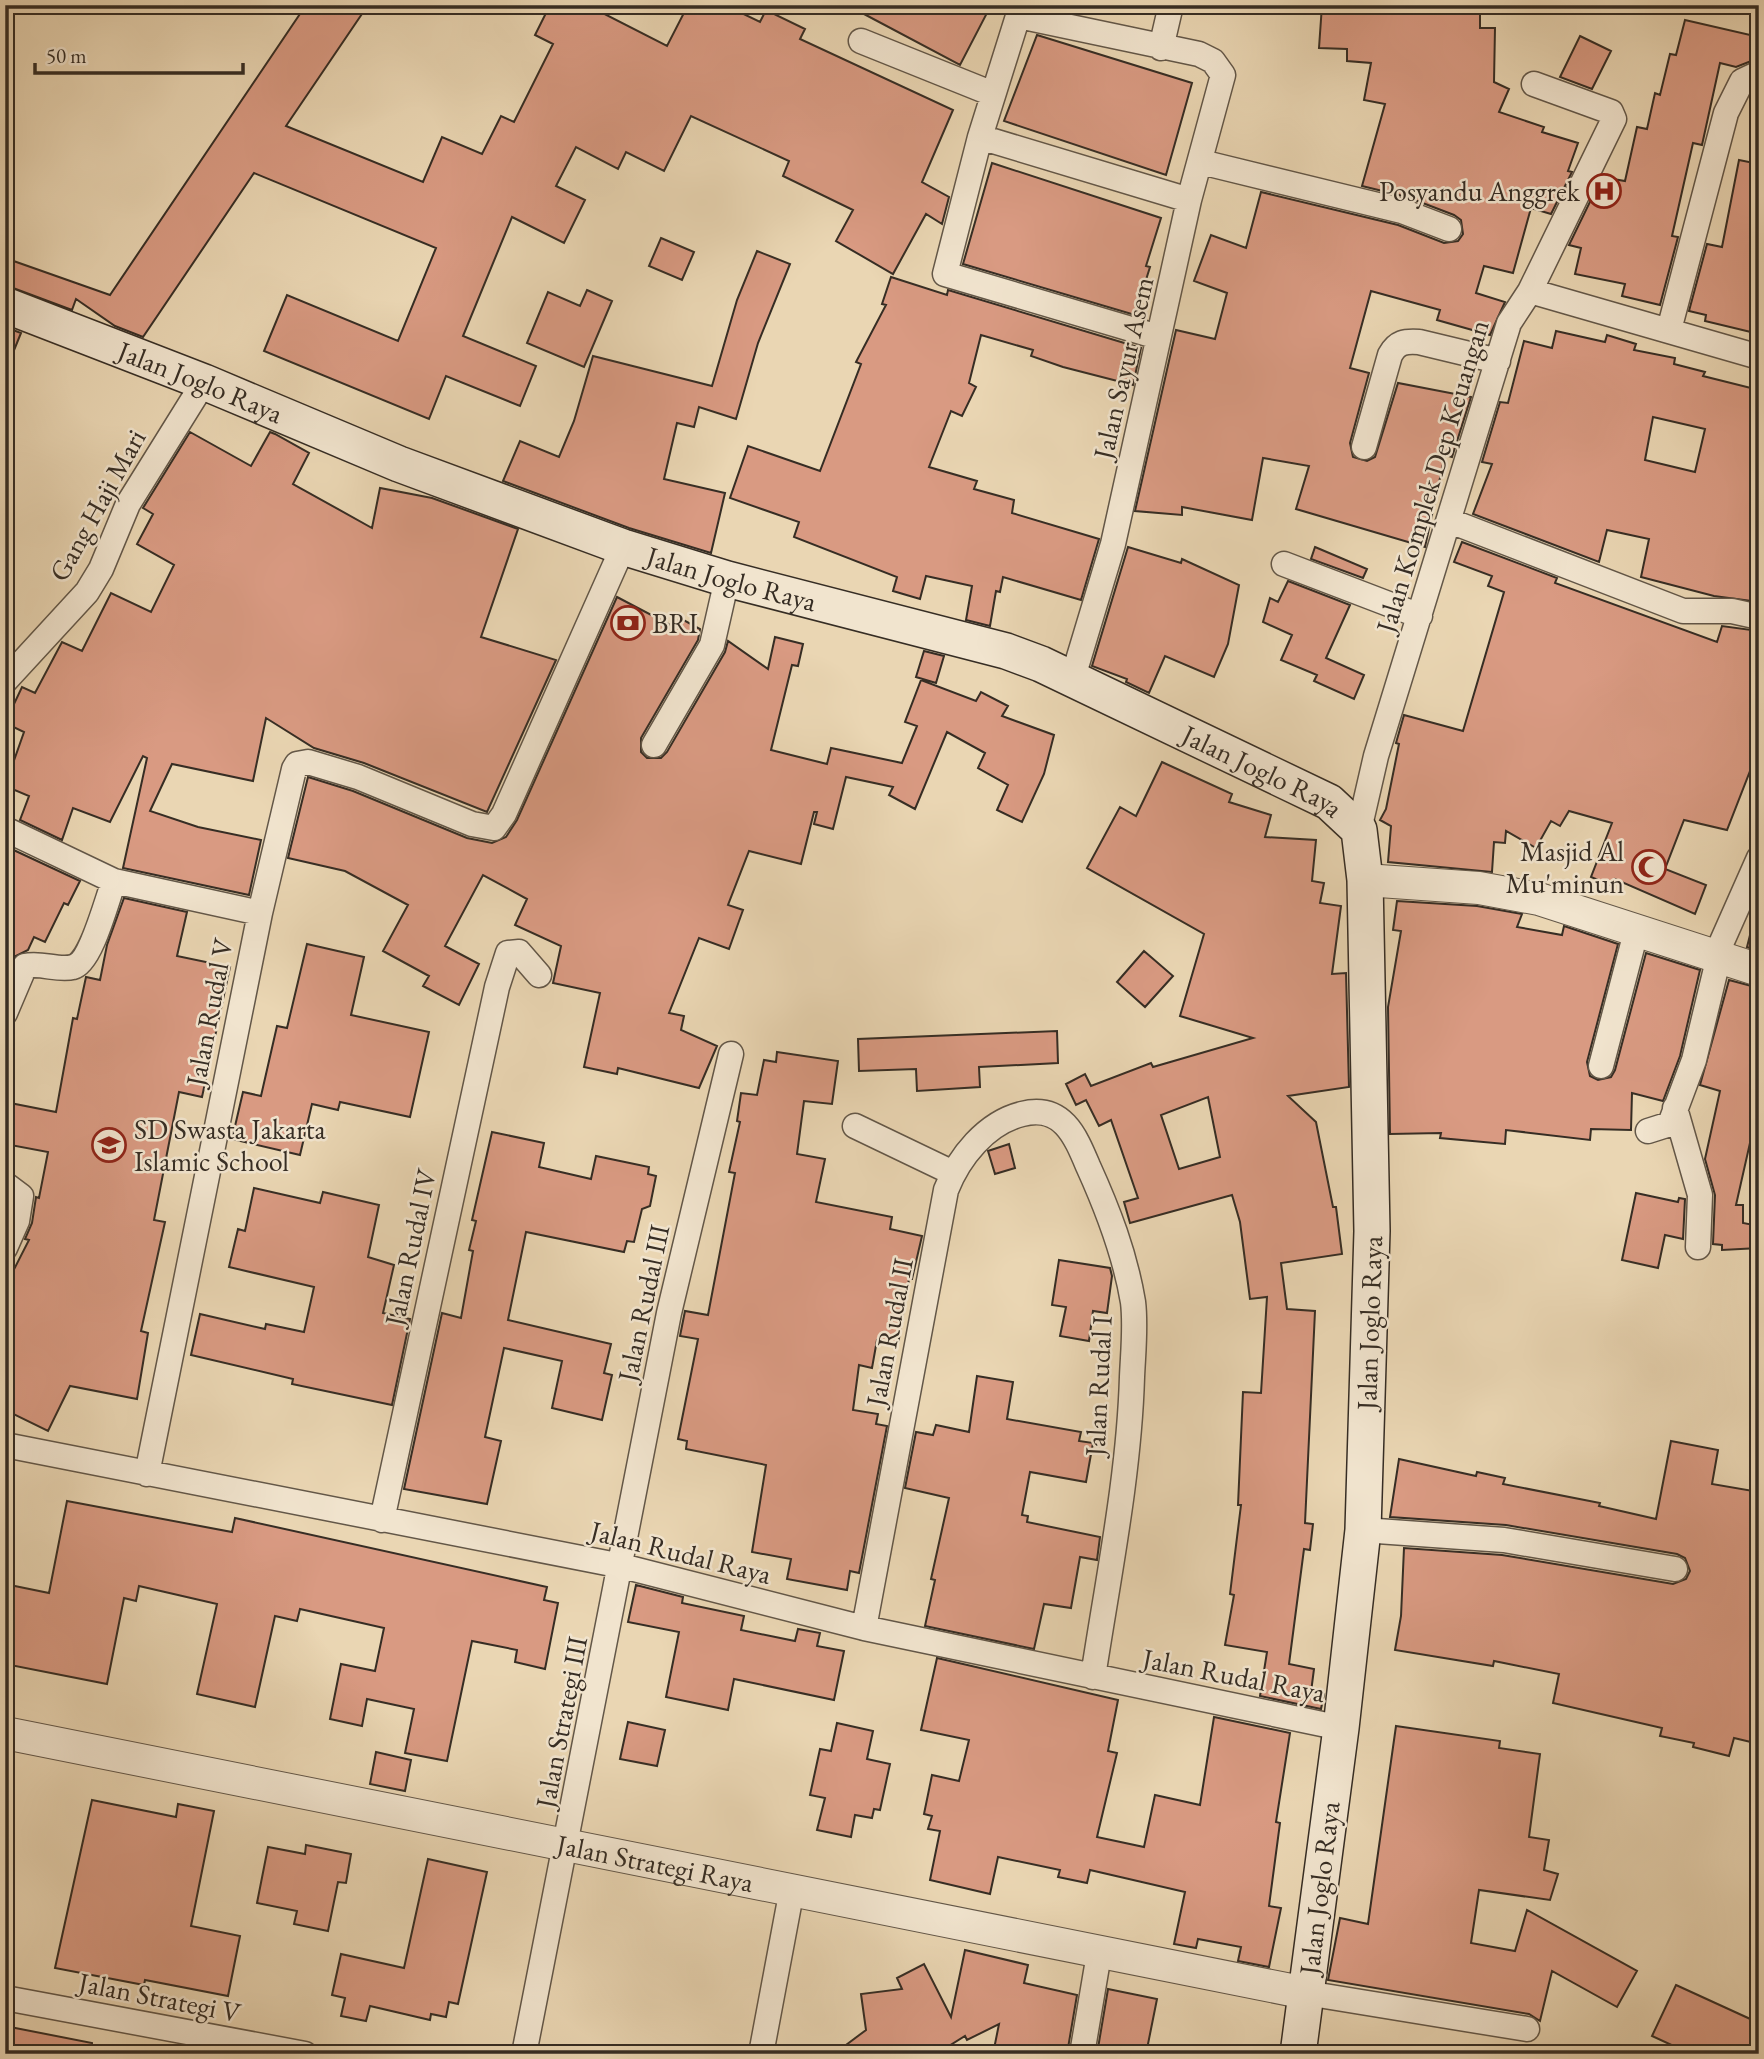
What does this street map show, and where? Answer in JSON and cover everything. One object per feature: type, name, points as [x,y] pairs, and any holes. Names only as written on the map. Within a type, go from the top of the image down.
[{"type":"main road","name":"Jalan Joglo Raya","points":[[5,305],[204,382],[399,464],[623,547],[727,579],[1006,651],[1073,677],[1329,802],[1359,830],[1365,880],[1373,1231],[1363,1530],[1341,1728],[1298,2054]]},
{"type":"street","points":[[1158,337],[945,274],[980,137],[1018,16],[1161,48],[1171,5]]},
{"type":"street","points":[[861,41],[993,94]]},
{"type":"street","name":"Jalan Sayur Asem","points":[[1073,677],[1113,544],[1158,337],[1177,267],[1189,200],[1223,81],[1221,70],[1213,61],[1199,54],[1161,48]]},
{"type":"street","points":[[1669,330],[1726,113],[1742,80],[1759,73]]},
{"type":"street","name":"Jalan Komplek Dep Keuangan","points":[[1359,830],[1376,756],[1509,323],[1530,291],[1614,119],[1611,112],[1535,84]]},
{"type":"street","points":[[980,137],[1189,200]]},
{"type":"street","points":[[1201,162],[1402,211],[1449,229]]},
{"type":"street","points":[[1530,291],[1759,357]]},
{"type":"street","points":[[1364,447],[1390,355],[1395,346],[1406,341],[1419,342],[1498,361]]},
{"type":"street","name":"Gang Haji Mari","points":[[5,681],[87,592],[101,569],[128,504],[204,382]]},
{"type":"street","points":[[1450,521],[1683,611],[1732,611],[1759,617]]},
{"type":"street","name":"Jalan Rudal V","points":[[147,1474],[260,913],[294,769],[297,764],[308,762],[358,777],[472,824],[494,828],[504,814],[623,547]]},
{"type":"street","points":[[1284,564],[1420,616]]},
{"type":"street","points":[[654,745],[712,645],[727,579]]},
{"type":"street","points":[[5,829],[114,881],[260,913]]},
{"type":"street","points":[[1648,1131],[1670,1124],[1694,1059],[1718,956],[1759,858]]},
{"type":"street","points":[[1365,880],[1479,888],[1539,900],[1759,970]]},
{"type":"street","points":[[5,1013],[25,966],[34,964],[74,967],[86,959],[114,881]]},
{"type":"street","points":[[1601,1066],[1636,932]]},
{"type":"street","name":"Jalan Rudal IV","points":[[382,1520],[497,987],[511,951],[519,951],[539,975]]},
{"type":"street","name":"Jalan Rudal III","points":[[622,1566],[669,1313],[731,1054]]},
{"type":"street","points":[[1675,1108],[1700,1195],[1699,1247]]},
{"type":"street","name":"Jalan Rudal II","points":[[864,1628],[946,1190],[953,1173],[972,1145],[1006,1118],[1034,1111],[1054,1116]]},
{"type":"street","name":"Jalan Rudal I","points":[[1054,1116],[1072,1129],[1115,1225],[1133,1304],[1131,1421],[1093,1677]]},
{"type":"street","points":[[855,1126],[953,1173]]},
{"type":"street","points":[[5,1184],[21,1196],[17,1221],[5,1248]]},
{"type":"street","name":"Jalan Rudal Raya","points":[[5,1444],[622,1566],[864,1628],[1341,1728]]},
{"type":"street","points":[[1363,1530],[1504,1540],[1675,1569]]},
{"type":"street","name":"Jalan Strategi III","points":[[524,2054],[622,1566]]},
{"type":"street","name":"Jalan Strategi Raya","points":[[5,1733],[567,1842],[791,1893],[1306,1993]]},
{"type":"street","points":[[761,2054],[791,1893]]},
{"type":"street","points":[[1082,2054],[1099,1954]]},
{"type":"street","points":[[1306,1993],[1527,2029]]},
{"type":"street","name":"Jalan Strategi V","points":[[5,1998],[305,2054]]},
{"type":"building","points":[[306,5],[368,5],[286,126],[423,182],[442,137],[482,154],[501,116],[514,122],[553,44],[535,35],[550,5],[587,5],[667,46],[688,5],[725,5],[760,22],[766,10],[805,29],[800,39],[953,110],[922,182],[949,197],[942,224],[926,214],[893,274],[836,241],[853,210],[783,176],[789,161],[691,116],[664,171],[626,152],[618,169],[576,147],[556,186],[585,200],[564,243],[512,217],[463,336],[536,366],[520,406],[446,376],[429,419],[264,351],[287,295],[398,341],[436,248],[254,173],[143,337],[115,326],[76,299],[72,310],[5,285],[5,258],[110,295]]},
{"type":"building","points":[[847,5],[973,5],[987,13],[960,65]]},
{"type":"building","points":[[1322,5],[1480,5],[1480,28],[1495,28],[1494,82],[1509,89],[1499,112],[1544,127],[1542,132],[1578,143],[1568,171],[1572,172],[1551,214],[1531,208],[1513,273],[1484,266],[1476,293],[1505,302],[1490,335],[1437,320],[1440,310],[1371,291],[1350,368],[1369,373],[1350,443],[1353,457],[1367,461],[1375,457],[1398,383],[1471,397],[1452,457],[1445,455],[1425,547],[1296,509],[1309,466],[1263,458],[1252,520],[1182,507],[1182,515],[1135,511],[1176,330],[1215,339],[1227,293],[1194,281],[1211,235],[1246,248],[1261,192],[1398,225],[1444,243],[1458,241],[1463,234],[1461,220],[1454,215],[1407,197],[1362,186],[1385,104],[1364,100],[1371,63],[1347,61],[1347,49],[1319,48]]},
{"type":"building","points":[[1685,20],[1759,37],[1759,58],[1736,67],[1720,63],[1702,145],[1693,143],[1672,236],[1678,237],[1660,305],[1622,296],[1625,284],[1575,274],[1581,248],[1569,245],[1602,177],[1625,181],[1637,127],[1647,129],[1655,93],[1660,95],[1670,54],[1676,55]]},
{"type":"building","points":[[1037,35],[1192,83],[1166,175],[1004,121]]},
{"type":"building","points":[[1580,36],[1611,51],[1592,89],[1560,77]]},
{"type":"building","points":[[1739,160],[1759,164],[1759,315],[1755,333],[1705,321],[1706,315],[1689,311],[1707,244],[1722,247]]},
{"type":"building","points":[[992,163],[1161,218],[1135,315],[963,264]]},
{"type":"building","points":[[661,238],[694,252],[682,280],[649,266]]},
{"type":"building","points":[[757,251],[790,264],[758,343],[736,419],[699,407],[694,427],[677,423],[664,479],[725,493],[711,553],[629,528],[503,481],[520,441],[559,457],[574,421],[593,356],[712,386],[737,300]]},
{"type":"building","points":[[891,277],[947,295],[948,290],[1141,348],[1133,385],[1063,367],[1031,356],[1033,350],[981,335],[969,383],[976,387],[962,416],[951,411],[929,467],[977,481],[974,489],[1014,500],[1012,513],[1099,539],[1081,600],[1003,577],[1000,592],[996,591],[990,626],[966,620],[972,586],[926,576],[920,599],[893,591],[897,577],[794,537],[799,522],[730,498],[748,446],[820,471],[861,364],[856,362],[886,305],[882,304]]},
{"type":"building","points":[[587,290],[612,301],[584,367],[527,343],[548,292],[580,306]]},
{"type":"building","points":[[5,327],[21,333],[6,370],[5,369]]},
{"type":"building","points":[[1556,331],[1605,342],[1607,335],[1636,344],[1634,350],[1675,358],[1674,364],[1705,372],[1703,376],[1759,390],[1759,602],[1714,596],[1641,577],[1649,539],[1607,530],[1599,562],[1473,514],[1492,464],[1482,462],[1500,402],[1508,403],[1524,341],[1552,348]],"holes":[[[1653,417],[1705,429],[1695,472],[1645,460]]]},
{"type":"building","points":[[190,432],[251,466],[270,432],[275,434],[309,453],[293,484],[372,528],[380,488],[432,498],[518,529],[481,637],[556,660],[487,812],[364,763],[314,748],[266,718],[253,781],[172,764],[150,811],[198,827],[261,840],[249,895],[123,868],[147,758],[143,756],[110,822],[73,808],[62,840],[20,820],[29,796],[5,786],[24,732],[5,723],[22,687],[35,693],[62,642],[82,651],[111,593],[151,612],[174,565],[137,544],[153,514],[143,508]]},
{"type":"building","points":[[1462,542],[1557,578],[1555,583],[1717,642],[1722,626],[1759,631],[1759,748],[1727,830],[1684,820],[1665,869],[1706,885],[1695,914],[1615,879],[1612,886],[1591,877],[1612,823],[1569,811],[1560,826],[1551,821],[1536,848],[1506,831],[1505,843],[1494,842],[1492,872],[1388,862],[1391,826],[1380,820],[1386,809],[1399,744],[1396,743],[1404,715],[1463,731],[1504,592],[1488,586],[1492,576],[1454,562]]},
{"type":"building","points":[[1128,547],[1181,563],[1182,559],[1239,585],[1228,644],[1214,677],[1165,656],[1149,693],[1126,682],[1127,679],[1092,666]]},
{"type":"building","points":[[1315,547],[1367,569],[1363,578],[1311,559]]},
{"type":"building","points":[[1288,581],[1350,605],[1326,658],[1364,675],[1354,699],[1314,681],[1317,675],[1281,660],[1292,635],[1263,622],[1270,598],[1278,602]]},
{"type":"building","points":[[617,597],[674,627],[680,618],[700,629],[698,640],[641,738],[641,752],[647,758],[661,758],[667,752],[725,652],[728,641],[768,669],[775,637],[803,644],[798,666],[792,665],[771,750],[827,764],[831,748],[902,763],[917,726],[905,722],[921,680],[976,701],[981,692],[1008,706],[1002,716],[1054,735],[1044,774],[1022,822],[997,810],[1008,785],[978,768],[985,753],[947,732],[915,809],[889,795],[893,787],[846,777],[833,829],[814,824],[817,812],[814,812],[801,864],[749,851],[728,905],[743,910],[729,949],[699,938],[669,1013],[684,1016],[681,1030],[717,1046],[699,1088],[618,1068],[617,1074],[584,1067],[600,993],[553,983],[561,946],[515,925],[527,899],[483,875],[445,946],[479,964],[459,1005],[423,986],[429,976],[383,951],[408,905],[345,871],[288,858],[308,777],[353,791],[467,838],[492,843],[506,837],[517,820]]},
{"type":"building","points":[[924,651],[944,656],[936,683],[916,677]]},
{"type":"building","points":[[1162,762],[1232,794],[1229,802],[1271,815],[1265,837],[1316,840],[1312,881],[1324,883],[1320,903],[1341,906],[1332,974],[1346,973],[1349,1087],[1288,1096],[1316,1122],[1333,1207],[1336,1207],[1342,1254],[1281,1263],[1287,1309],[1315,1311],[1305,1523],[1313,1524],[1310,1550],[1304,1549],[1289,1664],[1314,1669],[1311,1692],[1324,1694],[1321,1709],[1260,1696],[1267,1652],[1225,1645],[1234,1595],[1230,1594],[1241,1505],[1238,1505],[1243,1392],[1261,1393],[1267,1297],[1250,1299],[1240,1222],[1232,1195],[1130,1223],[1124,1202],[1138,1198],[1111,1120],[1099,1126],[1086,1100],[1076,1105],[1066,1084],[1085,1074],[1091,1086],[1151,1063],[1153,1067],[1253,1038],[1180,1016],[1204,934],[1087,868],[1120,807],[1136,816]],"holes":[[[1208,1097],[1220,1157],[1179,1169],[1161,1115]]]},
{"type":"building","points":[[5,846],[80,881],[68,905],[64,903],[45,942],[34,937],[28,950],[14,957],[5,953]]},
{"type":"building","points":[[124,898],[187,912],[177,956],[230,967],[202,1097],[179,1092],[154,1220],[165,1222],[141,1331],[148,1333],[137,1399],[70,1386],[48,1431],[5,1410],[5,1287],[29,1240],[25,1239],[32,1223],[36,1197],[39,1198],[48,1152],[5,1144],[5,1102],[56,1112],[73,1018],[77,1019],[86,977],[100,980],[107,945]]},
{"type":"building","points":[[1397,901],[1477,906],[1522,914],[1517,927],[1562,935],[1564,926],[1618,944],[1587,1062],[1590,1076],[1598,1080],[1611,1077],[1615,1070],[1646,953],[1700,970],[1680,1056],[1663,1101],[1632,1093],[1631,1130],[1591,1129],[1590,1140],[1506,1130],[1505,1144],[1440,1138],[1441,1133],[1390,1134],[1388,1007],[1401,931],[1393,930]]},
{"type":"building","points":[[1752,927],[1759,928],[1759,951],[1747,947]]},
{"type":"building","points":[[307,944],[364,957],[351,1015],[429,1032],[410,1117],[340,1102],[338,1110],[312,1104],[300,1155],[232,1139],[243,1092],[261,1096],[277,1026],[287,1028]]},
{"type":"building","points":[[1144,951],[1173,976],[1145,1007],[1117,982]]},
{"type":"building","points":[[1729,980],[1759,988],[1759,1103],[1736,1205],[1743,1205],[1743,1223],[1759,1226],[1759,1248],[1722,1250],[1722,1245],[1713,1244],[1715,1195],[1705,1159],[1720,1091],[1700,1085]]},
{"type":"building","points":[[1057,1031],[1058,1063],[979,1067],[980,1087],[917,1091],[916,1069],[859,1071],[858,1039]]},
{"type":"building","points":[[777,1052],[838,1061],[832,1104],[804,1101],[797,1154],[825,1159],[816,1202],[892,1217],[890,1229],[922,1236],[912,1279],[909,1279],[898,1344],[877,1340],[872,1368],[859,1365],[853,1410],[878,1414],[876,1424],[887,1426],[859,1573],[850,1571],[847,1590],[787,1579],[791,1559],[752,1552],[766,1465],[686,1449],[687,1441],[678,1439],[698,1339],[680,1336],[685,1311],[708,1315],[735,1173],[729,1172],[740,1122],[737,1121],[741,1093],[757,1095],[764,1060],[776,1062]]},
{"type":"building","points":[[492,1132],[544,1143],[539,1167],[591,1179],[596,1156],[649,1167],[648,1174],[656,1176],[650,1206],[642,1209],[634,1242],[627,1241],[624,1252],[526,1232],[508,1320],[611,1344],[604,1373],[612,1375],[602,1420],[552,1408],[562,1361],[504,1348],[485,1437],[501,1441],[487,1504],[404,1489],[442,1313],[461,1318],[473,1251],[469,1250],[476,1221],[472,1220]]},
{"type":"building","points":[[1009,1144],[1015,1168],[995,1174],[988,1151]]},
{"type":"building","points":[[254,1188],[320,1203],[323,1192],[379,1205],[368,1257],[394,1265],[383,1313],[410,1319],[392,1405],[292,1384],[293,1379],[191,1355],[200,1314],[265,1329],[266,1324],[304,1332],[314,1287],[229,1267],[238,1229],[245,1231]]},
{"type":"building","points":[[1636,1193],[1678,1202],[1679,1198],[1685,1199],[1683,1239],[1665,1235],[1658,1268],[1622,1260]]},
{"type":"building","points":[[1059,1260],[1110,1268],[1112,1276],[1107,1313],[1093,1311],[1089,1341],[1060,1336],[1066,1307],[1052,1305]]},
{"type":"building","points":[[977,1376],[1013,1382],[1007,1419],[1081,1432],[1079,1441],[1093,1443],[1086,1482],[1030,1472],[1022,1515],[1028,1516],[1027,1522],[1100,1537],[1097,1560],[1080,1557],[1071,1608],[1044,1604],[1034,1649],[925,1626],[935,1580],[931,1579],[949,1498],[905,1488],[916,1432],[933,1435],[936,1425],[969,1432]]},
{"type":"building","points":[[1671,1441],[1718,1450],[1712,1484],[1759,1492],[1755,1518],[1759,1519],[1759,1744],[1734,1738],[1729,1756],[1693,1747],[1694,1743],[1660,1736],[1662,1728],[1553,1703],[1559,1674],[1494,1661],[1493,1666],[1395,1650],[1401,1616],[1404,1548],[1502,1555],[1673,1584],[1686,1579],[1690,1571],[1685,1558],[1677,1554],[1506,1525],[1390,1517],[1399,1459],[1476,1476],[1477,1472],[1505,1478],[1503,1484],[1600,1503],[1599,1506],[1656,1519]]},
{"type":"building","points":[[67,1501],[232,1532],[235,1518],[547,1587],[544,1600],[558,1603],[545,1669],[515,1662],[517,1650],[472,1641],[447,1761],[405,1753],[414,1709],[367,1699],[362,1726],[330,1719],[341,1664],[375,1671],[384,1628],[300,1609],[297,1621],[275,1616],[255,1707],[197,1694],[217,1604],[139,1586],[136,1601],[124,1598],[107,1684],[5,1664],[5,1584],[49,1593]]},
{"type":"building","points":[[636,1585],[683,1597],[682,1603],[744,1616],[741,1630],[795,1641],[798,1629],[820,1633],[817,1646],[844,1651],[834,1700],[734,1679],[728,1710],[666,1697],[679,1632],[628,1622]]},
{"type":"building","points":[[937,1658],[1118,1700],[1108,1751],[1117,1753],[1097,1837],[1144,1847],[1155,1795],[1200,1805],[1214,1717],[1290,1733],[1276,1822],[1280,1823],[1269,1906],[1281,1908],[1269,1967],[1238,1961],[1241,1947],[1198,1939],[1196,1948],[1174,1944],[1185,1892],[1090,1870],[1087,1883],[1058,1877],[1060,1870],[998,1857],[990,1894],[930,1880],[940,1831],[928,1829],[932,1816],[924,1814],[932,1775],[959,1781],[969,1740],[921,1730]]},
{"type":"building","points":[[628,1722],[665,1730],[657,1766],[620,1759]]},
{"type":"building","points":[[837,1723],[873,1731],[867,1759],[890,1764],[880,1810],[874,1809],[872,1818],[855,1815],[851,1837],[817,1830],[825,1798],[810,1795],[820,1749],[831,1751]]},
{"type":"building","points":[[1396,1726],[1500,1741],[1499,1748],[1540,1754],[1529,1837],[1549,1840],[1544,1870],[1558,1874],[1550,1900],[1479,1890],[1471,1943],[1515,1951],[1527,1910],[1637,1971],[1617,2007],[1552,1971],[1540,2021],[1529,2014],[1328,1980],[1340,1918],[1368,1924]]},
{"type":"building","points":[[376,1752],[411,1760],[405,1791],[370,1784]]},
{"type":"building","points":[[92,1800],[176,1817],[178,1804],[214,1811],[191,1926],[240,1936],[228,1996],[145,1980],[144,1985],[55,1968]]},
{"type":"building","points":[[306,1845],[351,1854],[346,1883],[338,1882],[328,1931],[294,1924],[297,1911],[257,1903],[268,1847],[305,1854]]},
{"type":"building","points":[[428,1859],[487,1872],[458,2004],[449,2002],[446,2017],[431,2014],[430,2020],[370,2006],[366,2021],[341,2016],[345,1998],[332,1995],[341,1954],[404,1968]]},
{"type":"building","points":[[965,1950],[1028,1965],[1024,1983],[1077,1995],[1067,2054],[993,2054],[999,2024],[967,2040],[965,2036],[936,2054],[834,2054],[866,2030],[861,1994],[902,1989],[897,1978],[924,1964],[951,2017]]},
{"type":"building","points":[[1676,1985],[1759,2023],[1759,2054],[1691,2054],[1652,2036]]},
{"type":"building","points":[[1108,1989],[1157,1999],[1146,2054],[1097,2054]]},
{"type":"building","points":[[5,2026],[92,2043],[91,2054],[5,2054]]},
{"type":"place","name":"Posyandu Anggrek","points":[[1604,191]]},
{"type":"place","name":"BRI","points":[[628,623]]},
{"type":"place","name":"Masjid Al Mu'minun","points":[[1649,867]]},
{"type":"place","name":"SD Swasta Jakarta Islamic School","points":[[109,1145]]}]
